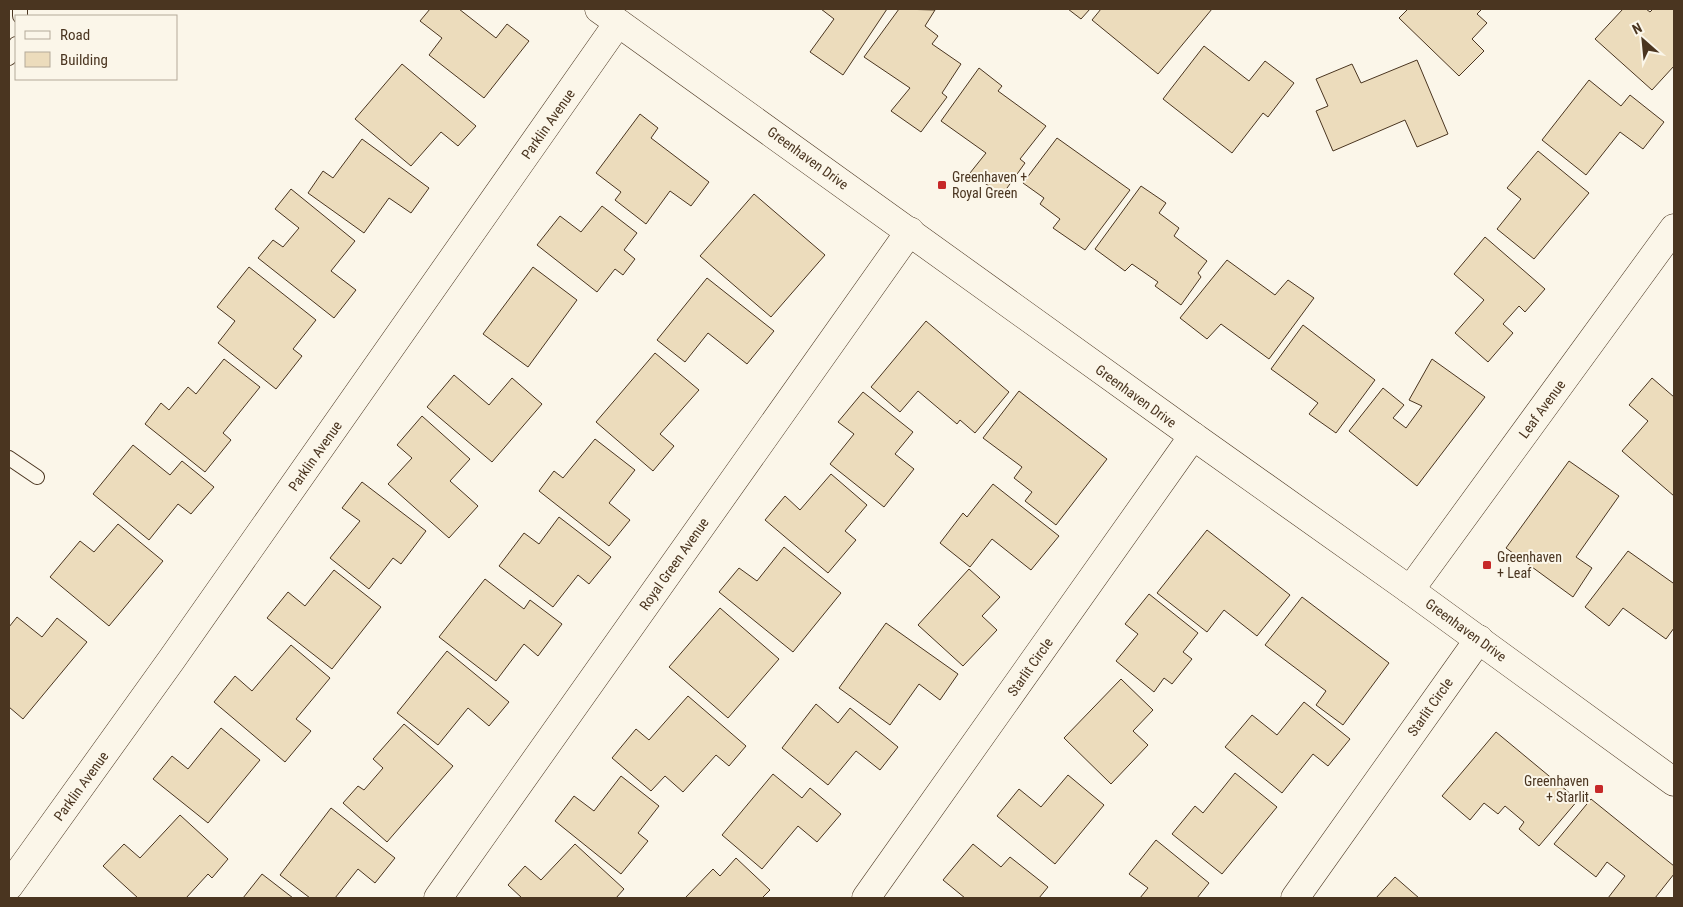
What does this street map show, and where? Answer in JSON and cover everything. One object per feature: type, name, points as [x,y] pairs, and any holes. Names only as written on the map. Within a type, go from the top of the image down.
[{"type":"street","name":"Greenhaven Drive","points":[[609,16],[1479,639],[1674,782]]},
{"type":"street","name":"Parklin Avenue","points":[[9,886],[178,651],[609,16]]},
{"type":"street","name":"Leaf Avenue","points":[[1410,590],[1674,228]]},
{"type":"street","name":"Royal Green Avenue","points":[[438,898],[910,231]]},
{"type":"street","name":"Starlit Circle","points":[[866,898],[1193,436]]},
{"type":"street","name":"Starlit Circle","points":[[1295,898],[1479,639]]},
{"type":"lane","points":[[9,58],[15,46]]},
{"type":"lane","points":[[9,458],[38,477]]},
{"type":"building","points":[[430,9],[459,9],[496,38],[507,24],[529,41],[484,98],[429,55],[442,38],[420,21]]},
{"type":"building","points":[[821,9],[887,9],[843,75],[810,52],[834,19]]},
{"type":"building","points":[[899,9],[935,10],[925,26],[938,36],[932,44],[961,64],[942,93],[947,97],[921,132],[891,111],[910,88],[864,57]]},
{"type":"building","points":[[1068,9],[1090,9],[1081,19]]},
{"type":"building","points":[[1101,9],[1212,9],[1158,74],[1092,20]]},
{"type":"building","points":[[1408,9],[1482,9],[1477,14],[1487,23],[1472,39],[1484,51],[1459,76],[1399,18]]},
{"type":"building","points":[[1623,9],[1646,9],[1650,12],[1653,9],[1674,9],[1674,66],[1652,90],[1595,39]]},
{"type":"building","points":[[1204,46],[1249,81],[1265,61],[1294,83],[1268,117],[1263,113],[1232,153],[1163,99]]},
{"type":"building","points":[[1417,60],[1448,134],[1417,147],[1405,120],[1333,151],[1316,111],[1328,106],[1316,79],[1352,64],[1361,83]]},
{"type":"building","points":[[402,64],[476,126],[458,146],[441,132],[411,166],[355,119]]},
{"type":"building","points":[[979,68],[1002,86],[998,91],[1046,126],[1020,159],[1025,163],[1002,195],[970,173],[986,153],[941,121]]},
{"type":"building","points":[[1589,80],[1621,106],[1630,95],[1664,122],[1643,149],[1620,132],[1586,175],[1542,140]]},
{"type":"building","points":[[640,114],[658,128],[651,138],[709,182],[691,206],[670,191],[646,224],[615,200],[621,192],[596,173]]},
{"type":"building","points":[[1057,138],[1130,190],[1085,250],[1053,228],[1060,219],[1040,204],[1044,198],[1023,183]]},
{"type":"building","points":[[362,139],[429,188],[411,213],[389,198],[364,233],[308,193],[323,171],[333,178]]},
{"type":"building","points":[[1538,151],[1589,193],[1534,259],[1497,229],[1521,199],[1507,188]]},
{"type":"building","points":[[1141,186],[1166,203],[1159,213],[1179,228],[1174,236],[1207,261],[1198,273],[1201,277],[1181,305],[1155,286],[1158,282],[1132,264],[1125,271],[1095,249]]},
{"type":"building","points":[[291,189],[355,241],[331,271],[356,290],[334,318],[258,258],[273,240],[283,247],[299,228],[275,209]]},
{"type":"building","points":[[754,194],[825,255],[771,317],[700,256]]},
{"type":"building","points":[[602,206],[637,233],[624,250],[635,259],[623,275],[615,269],[597,292],[537,245],[560,216],[581,232]]},
{"type":"building","points":[[1485,237],[1545,289],[1525,312],[1519,306],[1503,324],[1513,333],[1488,362],[1455,333],[1484,300],[1454,274]]},
{"type":"building","points":[[1227,260],[1275,295],[1288,280],[1314,298],[1269,359],[1221,324],[1207,339],[1180,318]]},
{"type":"building","points":[[249,267],[316,320],[293,349],[302,356],[276,389],[218,343],[235,321],[217,307]]},
{"type":"building","points":[[533,267],[577,300],[528,367],[483,334]]},
{"type":"building","points":[[707,278],[774,331],[747,364],[708,333],[685,362],[657,340]]},
{"type":"building","points":[[926,321],[1009,392],[975,433],[960,420],[957,424],[918,391],[900,412],[871,387]]},
{"type":"building","points":[[1303,325],[1375,380],[1336,433],[1309,414],[1318,403],[1271,369]]},
{"type":"building","points":[[655,353],[699,390],[660,434],[674,446],[653,471],[596,422]]},
{"type":"building","points":[[224,359],[260,387],[223,433],[231,440],[205,472],[145,424],[161,403],[169,410],[188,387],[196,394]]},
{"type":"building","points":[[1432,359],[1485,397],[1417,486],[1349,431],[1383,388],[1404,405],[1393,418],[1406,428],[1422,406],[1409,400]]},
{"type":"building","points":[[454,375],[489,405],[512,378],[542,404],[492,462],[427,407]]},
{"type":"building","points":[[1652,378],[1674,397],[1674,496],[1622,451],[1648,421],[1629,405]]},
{"type":"building","points":[[1019,391],[1107,459],[1056,525],[1025,501],[1032,492],[1014,478],[1022,467],[983,438]]},
{"type":"building","points":[[863,392],[913,432],[895,454],[914,469],[884,507],[830,464],[854,434],[838,422]]},
{"type":"building","points":[[422,416],[470,459],[450,481],[478,506],[449,538],[388,484],[412,458],[397,445]]},
{"type":"building","points":[[595,439],[635,470],[609,503],[630,520],[609,546],[539,491],[554,471],[563,478]]},
{"type":"building","points":[[133,445],[170,475],[182,461],[214,487],[191,514],[178,504],[149,540],[93,494]]},
{"type":"building","points":[[1569,461],[1619,496],[1576,557],[1592,568],[1573,597],[1506,548]]},
{"type":"building","points":[[831,474],[867,505],[845,531],[856,540],[828,573],[765,520],[785,496],[800,510]]},
{"type":"building","points":[[362,482],[426,531],[401,564],[393,558],[369,589],[330,558],[360,521],[342,508]]},
{"type":"building","points":[[993,484],[1059,536],[1031,570],[992,539],[970,567],[940,543],[963,513],[967,517]]},
{"type":"building","points":[[559,517],[611,557],[589,584],[578,575],[553,607],[499,566],[524,533],[539,544]]},
{"type":"building","points":[[118,524],[163,561],[109,626],[50,577],[80,541],[94,552]]},
{"type":"building","points":[[1207,530],[1290,595],[1257,636],[1224,610],[1207,632],[1157,593]]},
{"type":"building","points":[[784,547],[841,593],[793,652],[719,592],[739,568],[757,581]]},
{"type":"building","points":[[1628,551],[1674,582],[1674,628],[1666,639],[1623,608],[1609,626],[1585,607]]},
{"type":"building","points":[[969,569],[1000,597],[982,616],[997,630],[963,666],[918,625]]},
{"type":"building","points":[[334,570],[381,607],[332,669],[267,618],[288,592],[305,606]]},
{"type":"building","points":[[485,579],[524,609],[530,600],[562,624],[538,656],[524,644],[496,681],[439,637]]},
{"type":"building","points":[[1149,594],[1198,633],[1183,652],[1192,659],[1172,684],[1164,678],[1154,692],[1116,661],[1138,634],[1125,624]]},
{"type":"building","points":[[1302,597],[1389,663],[1343,725],[1316,705],[1326,691],[1265,645]]},
{"type":"building","points":[[720,608],[779,659],[728,718],[669,667]]},
{"type":"building","points":[[17,617],[42,637],[57,618],[87,642],[23,719],[9,707],[9,627]]},
{"type":"building","points":[[886,623],[958,674],[940,700],[919,684],[890,725],[839,688]]},
{"type":"building","points":[[291,645],[330,678],[296,719],[311,731],[285,762],[214,702],[235,676],[252,691]]},
{"type":"building","points":[[447,651],[509,702],[489,726],[468,708],[438,745],[397,713]]},
{"type":"building","points":[[1121,679],[1153,710],[1133,731],[1148,745],[1111,784],[1064,738]]},
{"type":"building","points":[[688,696],[746,746],[729,766],[716,755],[683,792],[665,776],[651,791],[612,758],[636,729],[649,740]]},
{"type":"building","points":[[1304,702],[1350,739],[1328,766],[1313,754],[1282,793],[1225,747],[1252,715],[1277,735]]},
{"type":"building","points":[[816,704],[838,723],[850,708],[898,747],[880,770],[856,751],[828,785],[782,748]]},
{"type":"building","points":[[404,724],[453,766],[387,842],[343,803],[358,786],[364,790],[383,768],[373,759]]},
{"type":"building","points":[[221,728],[260,760],[208,823],[153,779],[172,756],[188,769]]},
{"type":"building","points":[[1496,732],[1578,800],[1539,846],[1519,829],[1524,822],[1505,806],[1498,814],[1484,803],[1470,820],[1442,796]]},
{"type":"building","points":[[1235,773],[1277,807],[1222,874],[1172,834],[1195,806],[1203,813]]},
{"type":"building","points":[[773,774],[802,798],[810,788],[841,814],[817,842],[798,826],[762,869],[722,835]]},
{"type":"building","points":[[1068,775],[1104,805],[1055,864],[997,816],[1019,789],[1041,807]]},
{"type":"building","points":[[621,776],[659,806],[638,833],[648,841],[621,874],[555,821],[574,796],[594,811]]},
{"type":"building","points":[[1591,799],[1674,866],[1674,874],[1655,898],[1608,898],[1625,876],[1607,862],[1596,877],[1554,844]]},
{"type":"building","points":[[331,808],[395,858],[375,883],[358,869],[335,898],[310,898],[280,875]]},
{"type":"building","points":[[180,815],[228,859],[212,878],[208,874],[186,898],[138,898],[103,866],[124,844],[140,858]]},
{"type":"building","points":[[1156,840],[1209,883],[1197,898],[1140,898],[1148,888],[1129,874]]},
{"type":"building","points":[[575,844],[624,889],[616,898],[522,898],[508,885],[525,866],[541,880]]},
{"type":"building","points":[[973,844],[1001,867],[1010,857],[1048,887],[1039,898],[965,898],[943,880]]},
{"type":"building","points":[[736,858],[770,890],[762,898],[685,898],[713,869],[720,876]]},
{"type":"building","points":[[262,874],[293,898],[243,898]]},
{"type":"building","points":[[1395,877],[1419,898],[1376,898]]},
{"type":"place","name":"Greenhaven + Royal Green","points":[[942,185]]},
{"type":"place","name":"Greenhaven + Leaf","points":[[1487,565]]},
{"type":"place","name":"Greenhaven + Starlit","points":[[1599,789]]}]
